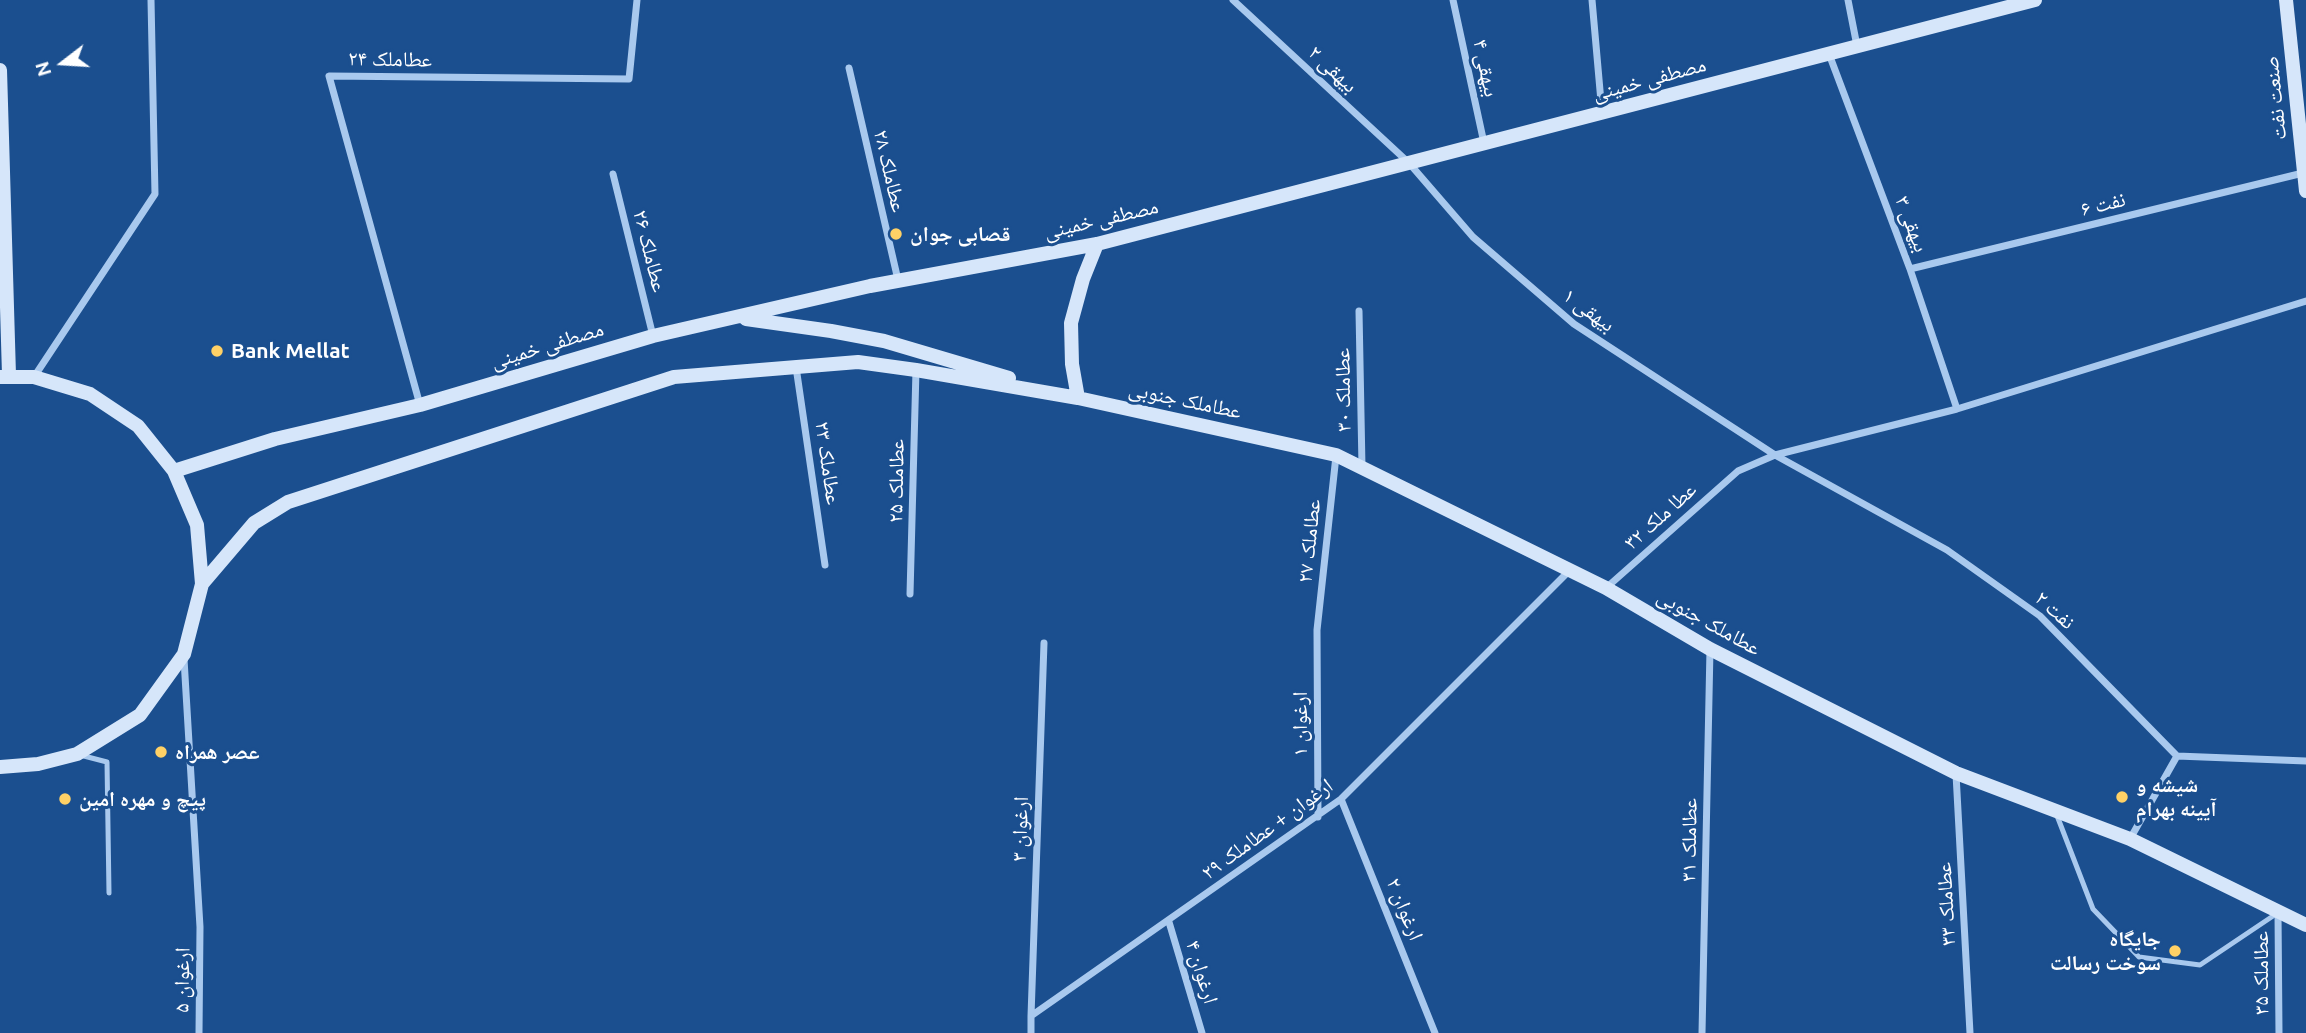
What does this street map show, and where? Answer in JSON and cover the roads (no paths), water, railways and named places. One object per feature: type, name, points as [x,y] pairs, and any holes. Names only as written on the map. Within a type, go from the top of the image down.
[{"type":"main road","name":"مصطفی خمینی","points":[[174,471],[275,439],[420,405],[653,336],[898,281],[1097,244],[2035,0]]},
{"type":"main road","name":"صنعت نفت","points":[[2286,0],[2306,191]]},
{"type":"main road","points":[[0,69],[5,376],[34,377],[89,394],[138,426],[174,471],[197,525],[202,584],[184,654],[140,715],[77,754],[38,764],[0,766]]},
{"type":"main road","points":[[1078,398],[1072,363],[1070,323],[1097,244]]},
{"type":"main road","points":[[735,318],[884,341],[1078,398]]},
{"type":"main road","points":[[202,584],[254,523],[288,502],[674,377],[858,362],[1078,398]]},
{"type":"main road","name":"عطاملک جنوبی","points":[[1078,398],[1336,455],[1606,588],[1710,649],[1956,773],[2130,839],[2306,925]]},
{"type":"street","points":[[34,377],[155,194],[151,0]]},
{"type":"street","name":"عطاملک ۲۴","points":[[420,405],[329,76],[629,79],[637,0]]},
{"type":"street","name":"بیهقی ۲","points":[[1233,0],[1409,163]]},
{"type":"street","name":"بیهقی ۴","points":[[1454,0],[1484,143]]},
{"type":"street","points":[[1592,0],[1602,113]]},
{"type":"street","points":[[1848,0],[1857,46]]},
{"type":"street","name":"بیهقی ۳","points":[[1829,54],[1910,269],[1956,409]]},
{"type":"street","name":"عطاملک ۲۸","points":[[849,68],[898,281]]},
{"type":"street","name":"بیهقی ۱","points":[[1409,163],[1473,237],[1574,324],[1775,455]]},
{"type":"street","name":"نفت ۶","points":[[1910,269],[2304,173]]},
{"type":"street","name":"عطاملک ۲۶","points":[[613,174],[653,336]]},
{"type":"street","name":"عطا ملک ۳۲","points":[[1606,588],[1738,471],[1775,455],[1956,409],[2306,301]]},
{"type":"street","name":"عطاملک ۳۰","points":[[1359,311],[1362,468]]},
{"type":"street","name":"عطاملک ۲۳","points":[[796,366],[825,565]]},
{"type":"street","name":"عطاملک ۲۵","points":[[910,594],[916,370]]},
{"type":"street","name":"عطاملک ۲۷","points":[[1317,631],[1336,455]]},
{"type":"street","name":"نفت ۲","points":[[1775,455],[1947,550],[2040,617],[2176,756]]},
{"type":"street","name":"ارغوان + عطاملک ۲۹","points":[[1031,1016],[1169,922],[1341,799],[1570,570]]},
{"type":"street","name":"ارغوان ۱","points":[[1317,631],[1318,817]]},
{"type":"street","name":"ارغوان ۳","points":[[1031,1016],[1044,643]]},
{"type":"street","name":"عطاملک ۳۱","points":[[1702,1033],[1710,649]]},
{"type":"street","name":"ارغوان ۵","points":[[184,654],[200,927],[199,1033]]},
{"type":"street","points":[[2130,839],[2176,756],[2306,761]]},
{"type":"street","name":"عطاملک ۳۳","points":[[1956,773],[1970,1033]]},
{"type":"street","name":"ارغوان ۲","points":[[1341,799],[1435,1033]]},
{"type":"street","name":"عطاملک ۳۵","points":[[2278,912],[2280,1033]]},
{"type":"street","name":"ارغوان ۴","points":[[1169,922],[1202,1033]]},
{"type":"street","points":[[1031,1016],[1031,1033]]},
{"type":"lane","points":[[77,754],[107,762],[109,893]]},
{"type":"lane","points":[[2055,810],[2093,909],[2139,957],[2200,965],[2278,912]]},
{"type":"place","name":"قصابی جوان","points":[[896,234]]},
{"type":"place","name":"Bank Mellat","points":[[217,351]]},
{"type":"place","name":"عصر همراه","points":[[161,752]]},
{"type":"place","name":"شیشه و آیینه بهرام","points":[[2122,797]]},
{"type":"place","name":"پیچ و مهره امین","points":[[65,799]]},
{"type":"place","name":"جایگاه سوخت رسالت","points":[[2175,951]]}]
